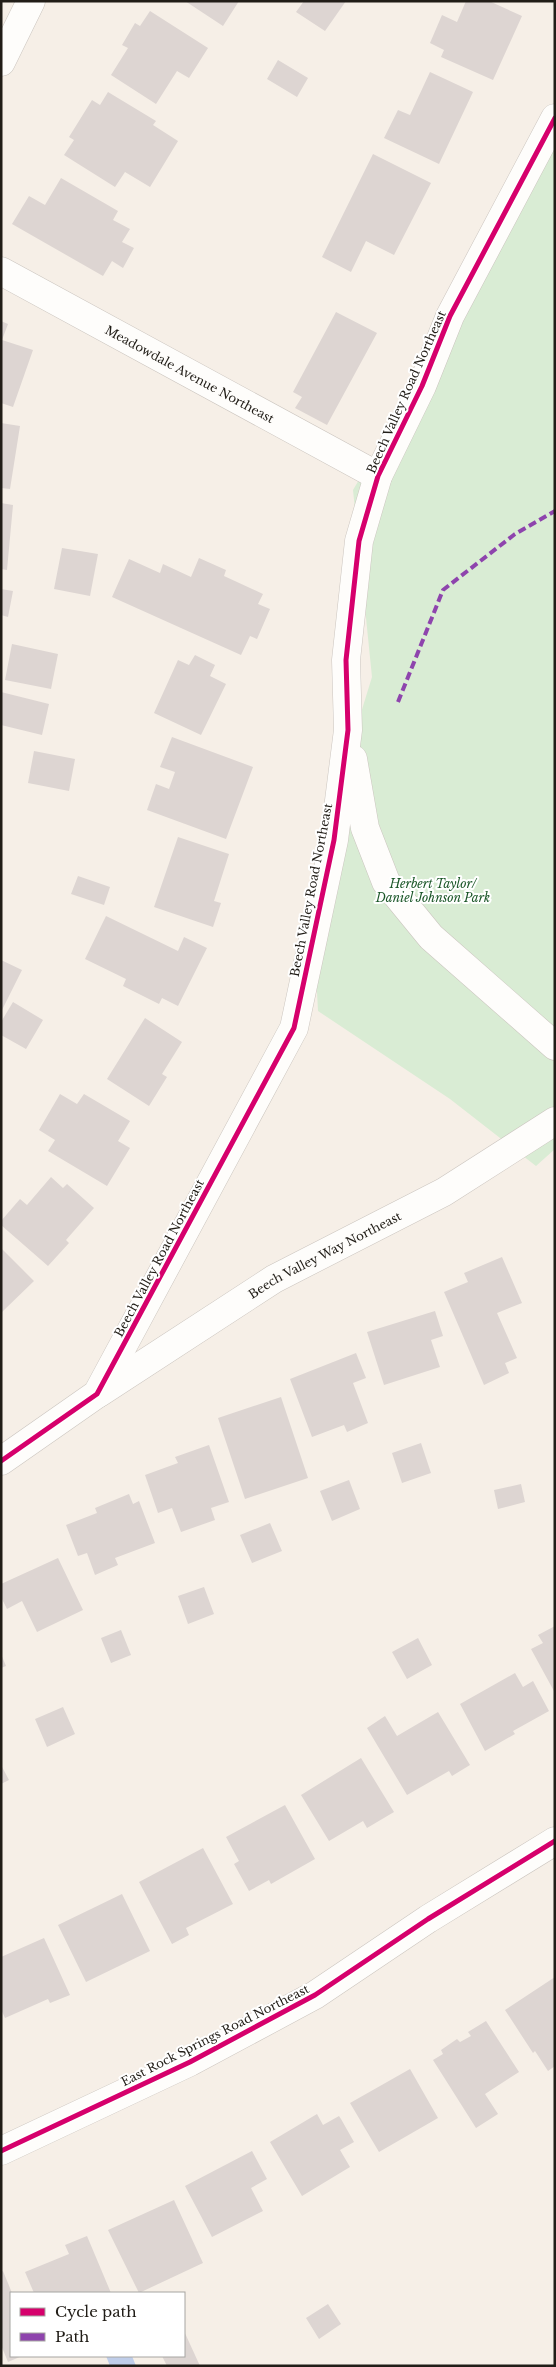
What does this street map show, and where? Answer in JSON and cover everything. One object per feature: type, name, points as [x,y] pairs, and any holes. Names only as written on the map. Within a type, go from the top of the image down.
[{"type":"street","points":[[1,62],[31,1]]},
{"type":"street","name":"Beech Valley Road Northeast","points":[[1,1461],[98,1394],[294,1028],[334,840],[348,730],[346,660],[359,541],[378,476],[422,386],[450,316],[555,118]]},
{"type":"street","name":"Meadowdale Avenue Northeast","points":[[1,271],[378,476]]},
{"type":"street","points":[[348,730],[364,828],[386,882],[431,937],[555,1046]]},
{"type":"street","name":"Beech Valley Way Northeast","points":[[98,1394],[274,1278],[444,1192],[555,1121]]},
{"type":"street","name":"East Rock Springs Road Northeast","points":[[1,2150],[190,2062],[316,1995],[428,1919],[555,1841]]},
{"type":"green space","name":"Herbert Taylor/ Daniel Johnson Park","points":[[555,148],[555,1149],[536,1166],[450,1099],[318,1011],[311,875],[372,677],[353,490]]},
{"type":"water","points":[[106,2357],[132,2357],[136,2366],[110,2366]]},
{"type":"building","points":[[185,1],[239,1],[223,26]]},
{"type":"building","points":[[304,1],[346,1],[325,31],[296,12]]},
{"type":"building","points":[[466,1],[489,1],[522,16],[493,80],[441,57],[444,50],[430,43],[442,15],[457,22]]},
{"type":"building","points":[[150,11],[208,48],[189,78],[177,71],[156,104],[111,75],[128,48],[122,45],[135,23],[140,26]]},
{"type":"building","points":[[278,60],[308,78],[297,97],[267,79]]},
{"type":"building","points":[[430,72],[473,92],[439,164],[384,138],[398,110],[410,115]]},
{"type":"building","points":[[108,92],[156,121],[153,125],[178,141],[150,187],[125,172],[115,187],[64,155],[74,140],[69,137],[92,100],[100,105]]},
{"type":"building","points":[[373,154],[431,183],[394,255],[366,241],[351,272],[322,257]]},
{"type":"building","points":[[61,178],[118,211],[113,220],[130,229],[122,242],[134,248],[123,268],[112,261],[103,276],[12,224],[29,196],[45,205]]},
{"type":"building","points":[[336,312],[377,333],[327,425],[295,408],[302,397],[293,392]]},
{"type":"building","points":[[1,321],[8,324],[2,340],[33,350],[13,407],[1,403]]},
{"type":"building","points":[[1,423],[20,426],[10,489],[1,488]]},
{"type":"building","points":[[1,503],[13,505],[7,570],[1,569]]},
{"type":"building","points":[[62,548],[98,554],[90,596],[54,589]]},
{"type":"building","points":[[199,558],[226,570],[224,576],[263,594],[258,604],[270,609],[257,639],[250,636],[241,655],[112,597],[129,559],[160,573],[163,564],[191,577]]},
{"type":"building","points":[[1,589],[13,591],[8,617],[1,615]]},
{"type":"building","points":[[12,644],[58,654],[51,689],[5,680]]},
{"type":"building","points":[[195,655],[215,665],[210,676],[226,684],[201,735],[154,713],[178,660],[189,665]]},
{"type":"building","points":[[1,692],[49,704],[42,735],[1,725]]},
{"type":"building","points":[[172,737],[253,767],[226,839],[147,810],[156,784],[169,789],[175,772],[160,767]]},
{"type":"building","points":[[34,751],[75,759],[69,791],[28,783]]},
{"type":"building","points":[[178,837],[229,854],[214,901],[221,903],[213,927],[154,907]]},
{"type":"building","points":[[78,876],[110,887],[104,905],[71,894]]},
{"type":"building","points":[[106,916],[178,951],[184,937],[207,948],[178,1006],[162,998],[159,1004],[123,986],[126,979],[85,959]]},
{"type":"building","points":[[1,960],[22,970],[1,1012]]},
{"type":"building","points":[[13,1002],[43,1020],[26,1049],[1,1035],[1,1022]]},
{"type":"building","points":[[145,1018],[182,1042],[162,1074],[167,1077],[149,1106],[107,1079]]},
{"type":"building","points":[[60,1094],[77,1104],[84,1094],[130,1121],[118,1141],[130,1148],[107,1186],[48,1151],[55,1140],[39,1130]]},
{"type":"building","points":[[51,1177],[63,1188],[67,1184],[94,1208],[66,1240],[69,1243],[48,1266],[1,1225],[1,1221],[20,1199],[27,1205]]},
{"type":"building","points":[[1,1248],[34,1281],[1,1313]]},
{"type":"building","points":[[502,1257],[522,1303],[497,1313],[517,1358],[505,1363],[509,1373],[484,1385],[444,1292],[468,1282],[464,1273]]},
{"type":"building","points":[[435,1311],[443,1336],[431,1340],[440,1367],[384,1385],[367,1332]]},
{"type":"building","points":[[356,1353],[366,1378],[353,1383],[368,1423],[347,1432],[344,1425],[312,1437],[290,1379]]},
{"type":"building","points":[[281,1397],[308,1478],[245,1499],[218,1418]]},
{"type":"building","points":[[421,1443],[431,1473],[402,1483],[392,1453]]},
{"type":"building","points":[[209,1445],[229,1502],[211,1508],[215,1520],[181,1532],[172,1508],[158,1513],[145,1475],[178,1463],[175,1457]]},
{"type":"building","points":[[349,1480],[360,1509],[332,1521],[320,1491]]},
{"type":"building","points":[[521,1484],[525,1502],[498,1509],[494,1490]]},
{"type":"building","points":[[129,1494],[133,1504],[139,1501],[155,1543],[115,1558],[118,1565],[95,1575],[87,1553],[78,1556],[66,1525],[97,1513],[95,1508]]},
{"type":"building","points":[[270,1523],[282,1551],[252,1563],[240,1535]]},
{"type":"building","points":[[58,1558],[83,1610],[37,1632],[22,1601],[7,1609],[1,1597],[1,1584]]},
{"type":"building","points":[[204,1587],[214,1614],[188,1624],[178,1596]]},
{"type":"building","points":[[555,1626],[555,1693],[531,1649],[543,1643],[538,1635]]},
{"type":"building","points":[[121,1630],[131,1655],[111,1663],[101,1638]]},
{"type":"building","points":[[418,1638],[432,1665],[407,1679],[392,1652]]},
{"type":"building","points":[[1,1654],[6,1666],[1,1668]]},
{"type":"building","points":[[515,1673],[523,1687],[533,1681],[549,1711],[513,1731],[515,1734],[485,1751],[460,1704]]},
{"type":"building","points":[[63,1707],[75,1734],[47,1747],[35,1719]]},
{"type":"building","points":[[438,1712],[470,1765],[452,1776],[449,1771],[407,1795],[367,1728],[385,1716],[397,1736]]},
{"type":"building","points":[[361,1758],[394,1812],[367,1828],[363,1821],[329,1841],[301,1795]]},
{"type":"building","points":[[1,1765],[9,1780],[1,1784]]},
{"type":"building","points":[[285,1805],[315,1859],[271,1884],[269,1880],[249,1891],[234,1864],[239,1861],[226,1837]]},
{"type":"building","points":[[203,1848],[233,1904],[186,1928],[189,1935],[172,1944],[139,1882]]},
{"type":"building","points":[[122,1894],[150,1951],[86,1982],[58,1925]]},
{"type":"building","points":[[44,1938],[70,1995],[50,2003],[48,1999],[5,2018],[1,2009],[1,1957]]},
{"type":"building","points":[[555,1977],[555,2066],[548,2071],[535,2051],[533,2053],[505,2010]]},
{"type":"building","points":[[486,2021],[519,2072],[485,2094],[498,2114],[476,2128],[433,2060],[443,2054],[441,2050],[457,2039],[460,2042],[471,2036],[468,2032]]},
{"type":"building","points":[[410,2069],[438,2118],[379,2152],[350,2103]]},
{"type":"building","points":[[317,2114],[323,2125],[339,2116],[341,2119],[354,2142],[340,2150],[350,2167],[302,2196],[270,2142]]},
{"type":"building","points":[[252,2151],[267,2179],[251,2188],[263,2211],[212,2237],[185,2186]]},
{"type":"building","points":[[174,2200],[203,2263],[139,2292],[108,2230]]},
{"type":"building","points":[[87,2236],[111,2292],[34,2292],[25,2272],[69,2254],[65,2245]]},
{"type":"building","points":[[3,2271],[12,2292],[10,2292],[10,2357],[20,2357],[8,2362],[1,2345],[1,2272]]},
{"type":"building","points":[[328,2304],[341,2324],[319,2339],[306,2318]]},
{"type":"building","points":[[185,2333],[200,2366],[167,2366],[162,2357],[185,2357]]},
{"type":"marked path","points":[[398,702],[443,590],[515,534],[555,511]]},
{"type":"cycle path","points":[[1,1461],[97,1394],[294,1028],[334,840],[348,730],[346,660],[359,541],[378,476],[422,386],[450,316],[555,118]]},
{"type":"cycle path","points":[[1,2151],[190,2062],[315,1995],[428,1919],[555,1841]]}]
